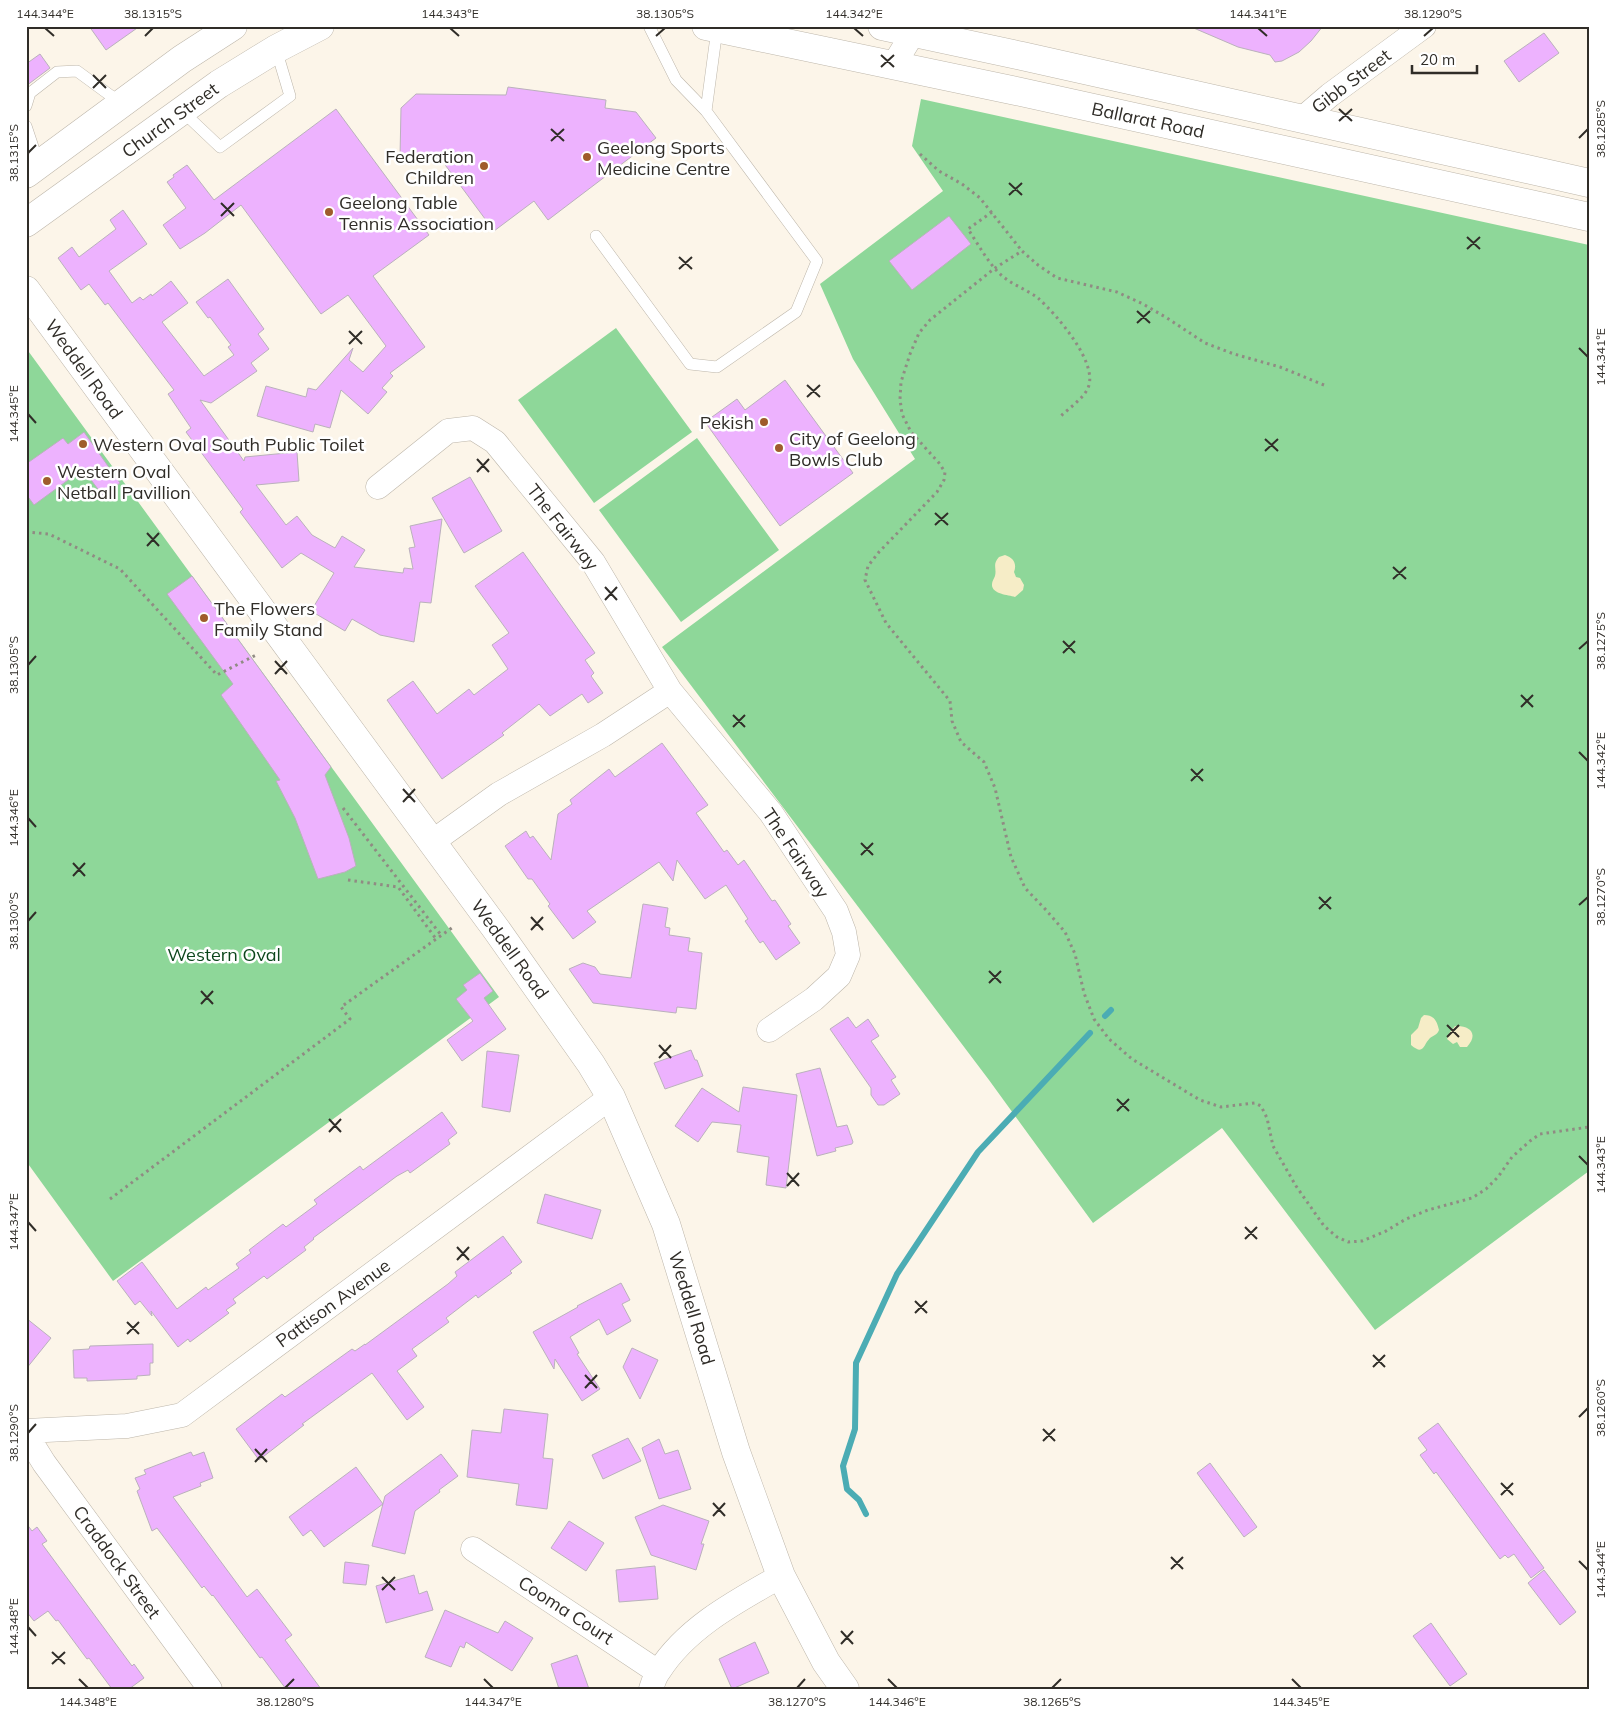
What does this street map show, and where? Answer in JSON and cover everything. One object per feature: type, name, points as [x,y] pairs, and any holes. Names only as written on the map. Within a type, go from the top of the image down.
[{"type":"main road","points":[[32,169],[182,59],[233,26]]},
{"type":"main road","name":"Church Street","points":[[26,223],[219,84],[276,49],[320,26]]},
{"type":"main road","name":"Ballarat Road","points":[[882,26],[912,30],[1589,183]]},
{"type":"main road","name":"Ballarat Road","points":[[713,27],[1016,91],[1589,217]]},
{"type":"main road","name":"Weddell Road","points":[[26,290],[534,982],[591,1064],[611,1098],[666,1224],[736,1452],[781,1576],[826,1662],[845,1689]]},
{"type":"street","name":"Gibb Street","points":[[1302,119],[1330,95],[1424,26]]},
{"type":"street","points":[[893,66],[912,30]]},
{"type":"street","name":"The Fairway","points":[[378,487],[448,431],[473,428],[495,442],[593,562],[670,691],[771,813],[836,912],[844,932],[848,955],[839,976],[814,999],[769,1030]]},
{"type":"street","points":[[432,842],[500,794],[603,735],[670,691]]},
{"type":"street","name":"Pattison Avenue","points":[[26,1432],[127,1426],[182,1414],[611,1098]]},
{"type":"street","name":"Craddock Street","points":[[26,1432],[44,1463],[210,1689]]},
{"type":"street","name":"Cooma Court","points":[[473,1550],[654,1680]]},
{"type":"street","points":[[654,1680],[687,1638],[738,1600],[781,1576]]},
{"type":"lane","points":[[596,236],[690,364],[718,367],[796,312],[817,261],[706,111],[676,80],[649,26]]},
{"type":"lane","points":[[706,111],[713,27]]},
{"type":"lane","points":[[181,111],[220,147],[290,96],[276,49]]},
{"type":"lane","points":[[26,106],[30,93],[58,72],[77,72],[122,104]]},
{"type":"lane","points":[[26,126],[32,169]]},
{"type":"path","points":[[920,154],[939,171],[962,184],[980,198],[1022,251],[1057,278],[1117,292],[1168,318],[1205,343],[1234,354],[1280,367],[1324,385]]},
{"type":"path","points":[[992,212],[968,229],[1000,274],[1036,297],[1053,313],[1070,334],[1087,362],[1090,376],[1087,390],[1061,416]]},
{"type":"path","points":[[1022,251],[995,268],[930,320],[919,333],[901,382],[900,399],[902,414],[911,432],[945,472],[944,480],[937,492],[878,552],[868,566],[865,580],[886,623],[950,701],[952,721],[961,742],[984,762],[995,788],[1010,857],[1025,888],[1065,932],[1075,954],[1084,993],[1094,1020],[1109,1039],[1132,1059],[1200,1100],[1221,1107],[1255,1103],[1261,1106],[1267,1118],[1273,1146],[1296,1186],[1324,1226],[1337,1237],[1348,1242],[1362,1241],[1428,1210],[1472,1198],[1486,1189],[1512,1157],[1530,1140],[1540,1134],[1589,1127]]},
{"type":"path","points":[[26,532],[49,534],[120,569],[217,675],[256,655]]},
{"type":"path","points":[[343,808],[441,935]]},
{"type":"path","points":[[348,880],[398,887],[436,939]]},
{"type":"path","points":[[110,1199],[350,1019],[341,1007],[453,927]]},
{"type":"green space","points":[[921,99],[1589,245],[1589,1171],[1375,1330],[1222,1128],[1093,1223],[989,1080],[662,647],[915,459],[853,359],[820,284],[943,191],[912,146]]},
{"type":"green space","points":[[616,328],[692,432],[594,503],[518,400]]},
{"type":"green space","name":"Western Oval","points":[[26,348],[499,997],[113,1281],[26,1161]]},
{"type":"green space","points":[[697,438],[779,550],[681,622],[599,510]]},
{"type":"sand","points":[[1005,555],[1014,562],[1016,577],[1020,578],[1024,585],[1023,590],[1015,597],[1000,594],[992,587],[996,562],[999,557]]},
{"type":"sand","points":[[1424,1015],[1435,1019],[1439,1030],[1423,1048],[1418,1050],[1411,1045],[1411,1035],[1418,1028]]},
{"type":"sand","points":[[1455,1026],[1465,1027],[1471,1031],[1471,1042],[1467,1047],[1460,1047],[1457,1042],[1453,1044],[1447,1039]]},
{"type":"building","points":[[89,26],[140,26],[106,50]]},
{"type":"building","points":[[1189,26],[1323,26],[1299,52],[1282,61],[1275,62],[1270,55],[1238,47]]},
{"type":"building","points":[[1544,33],[1559,53],[1519,82],[1504,61]]},
{"type":"building","points":[[40,54],[50,68],[26,86],[26,64]]},
{"type":"building","points":[[508,87],[606,100],[605,108],[636,112],[656,138],[548,220],[534,201],[494,231],[440,158],[400,157],[401,108],[416,94],[506,95]]},
{"type":"building","name":"Geelong Table Tennis Association","points":[[336,109],[429,235],[373,276],[425,347],[390,373],[393,376],[382,388],[387,392],[368,414],[341,390],[330,428],[315,424],[313,432],[257,416],[266,386],[306,397],[308,388],[316,390],[353,348],[349,360],[363,372],[386,346],[348,295],[321,314],[241,205],[205,233],[180,249],[163,225],[186,208],[167,182],[187,165],[214,200]]},
{"type":"building","points":[[123,210],[147,244],[109,271],[132,303],[140,297],[143,300],[151,294],[152,296],[171,281],[188,303],[162,322],[204,376],[234,355],[228,347],[231,345],[196,302],[228,279],[264,329],[258,334],[269,349],[251,363],[257,371],[211,403],[200,400],[244,461],[245,457],[297,452],[299,481],[256,485],[286,525],[297,516],[312,535],[335,548],[342,536],[365,550],[354,567],[403,573],[404,568],[413,569],[409,548],[415,547],[410,526],[442,519],[431,603],[420,602],[414,642],[380,635],[352,619],[345,631],[311,611],[334,573],[301,553],[282,568],[240,512],[243,509],[186,432],[191,428],[168,394],[174,390],[108,303],[105,305],[89,284],[81,290],[58,258],[72,247],[79,257],[116,229],[110,220]]},
{"type":"building","points":[[949,216],[971,244],[912,290],[889,261]]},
{"type":"building","name":"City of Geelong Bowls Club","points":[[785,380],[853,473],[780,526],[705,422],[737,399],[745,410]]},
{"type":"building","name":"Western Oval Netball Pavillion","points":[[84,432],[120,483],[103,496],[83,469],[34,505],[26,494],[26,464],[63,438],[68,444]]},
{"type":"building","points":[[470,477],[502,531],[464,553],[432,498]]},
{"type":"building","points":[[523,552],[595,653],[585,660],[594,673],[591,676],[603,693],[588,703],[582,694],[550,716],[539,704],[502,733],[504,735],[442,779],[387,700],[413,681],[437,714],[469,689],[474,695],[508,669],[492,645],[509,633],[475,586]]},
{"type":"building","points":[[192,576],[331,767],[325,775],[349,838],[356,866],[345,872],[318,879],[295,818],[276,781],[280,780],[221,695],[233,684],[167,594]]},
{"type":"building","points":[[662,743],[708,805],[696,813],[724,852],[727,850],[738,865],[744,860],[772,901],[775,900],[791,924],[788,926],[800,943],[776,960],[763,941],[760,943],[745,921],[748,919],[726,885],[705,899],[677,860],[673,881],[659,862],[587,911],[596,922],[573,939],[548,906],[550,904],[532,879],[528,879],[505,846],[526,831],[530,838],[533,836],[551,860],[558,814],[572,804],[570,800],[609,769],[615,777]]},
{"type":"building","points":[[643,904],[668,908],[665,927],[670,928],[669,935],[690,938],[688,951],[702,953],[696,1009],[677,1007],[676,1013],[593,1003],[569,969],[583,963],[595,967],[600,974],[631,978]]},
{"type":"building","points":[[480,973],[493,991],[484,998],[506,1029],[462,1061],[447,1040],[473,1021],[456,999],[467,990],[463,985]]},
{"type":"building","points":[[848,1017],[856,1028],[868,1019],[879,1036],[871,1041],[896,1077],[891,1080],[900,1094],[884,1105],[878,1105],[871,1095],[871,1088],[830,1029]]},
{"type":"building","points":[[691,1050],[703,1076],[665,1089],[654,1063]]},
{"type":"building","points":[[487,1051],[519,1055],[510,1112],[482,1107]]},
{"type":"building","points":[[820,1068],[837,1127],[847,1125],[853,1142],[852,1144],[835,1148],[836,1151],[817,1156],[796,1074]]},
{"type":"building","points":[[743,1087],[797,1095],[786,1188],[766,1185],[769,1157],[737,1152],[741,1125],[712,1122],[698,1142],[675,1126],[702,1088],[739,1112]]},
{"type":"building","points":[[442,1112],[457,1133],[448,1140],[450,1144],[410,1173],[408,1170],[397,1176],[313,1238],[304,1247],[306,1250],[267,1279],[264,1276],[233,1299],[236,1303],[226,1310],[229,1313],[190,1342],[188,1339],[178,1347],[151,1311],[152,1316],[140,1301],[135,1305],[117,1281],[142,1262],[177,1309],[206,1287],[208,1290],[239,1268],[236,1264],[251,1253],[249,1250],[283,1224],[286,1227],[317,1204],[314,1200],[360,1166],[363,1170]]},
{"type":"building","points":[[545,1194],[601,1210],[592,1239],[537,1223]]},
{"type":"building","points":[[503,1236],[522,1262],[510,1271],[512,1273],[478,1298],[476,1295],[446,1318],[449,1322],[412,1349],[417,1356],[397,1371],[424,1407],[407,1420],[372,1373],[302,1424],[304,1425],[259,1460],[236,1429],[282,1394],[285,1397],[352,1349],[355,1351],[365,1345],[448,1284],[457,1276],[455,1272]]},
{"type":"building","points":[[621,1283],[630,1300],[622,1304],[631,1321],[607,1335],[599,1319],[570,1337],[579,1353],[577,1354],[600,1389],[582,1401],[555,1359],[554,1369],[533,1332]]},
{"type":"building","points":[[26,1318],[51,1338],[26,1369]]},
{"type":"building","points":[[153,1344],[153,1363],[150,1363],[150,1375],[137,1376],[137,1379],[113,1380],[87,1381],[87,1378],[74,1378],[73,1350],[89,1349],[90,1346]]},
{"type":"building","points":[[632,1348],[658,1360],[640,1399],[623,1367]]},
{"type":"building","points":[[504,1409],[548,1414],[543,1458],[553,1459],[547,1509],[516,1505],[519,1484],[467,1477],[472,1430],[501,1433]]},
{"type":"building","points":[[1438,1423],[1544,1568],[1531,1578],[1514,1554],[1508,1558],[1505,1555],[1500,1559],[1436,1472],[1434,1474],[1420,1455],[1427,1450],[1418,1438]]},
{"type":"building","points":[[628,1438],[641,1461],[603,1479],[592,1455]]},
{"type":"building","points":[[659,1439],[665,1454],[678,1450],[691,1489],[659,1499],[642,1448]]},
{"type":"building","points":[[191,1452],[193,1456],[204,1452],[213,1478],[200,1483],[201,1486],[173,1497],[247,1597],[257,1589],[292,1635],[285,1640],[321,1689],[286,1689],[262,1657],[260,1658],[213,1595],[204,1586],[202,1588],[157,1528],[152,1531],[137,1491],[140,1489],[135,1478],[146,1474],[144,1470]]},
{"type":"building","points":[[441,1454],[458,1476],[415,1511],[405,1554],[372,1546],[385,1496]]},
{"type":"building","points":[[1210,1463],[1257,1527],[1244,1537],[1197,1473]]},
{"type":"building","points":[[356,1467],[383,1504],[324,1547],[311,1530],[303,1536],[289,1517]]},
{"type":"building","points":[[663,1505],[709,1521],[701,1544],[704,1544],[696,1570],[651,1555],[635,1517]]},
{"type":"building","points":[[569,1521],[604,1543],[586,1571],[551,1548]]},
{"type":"building","points":[[26,1523],[32,1531],[37,1527],[47,1541],[42,1544],[132,1666],[134,1664],[144,1678],[129,1689],[112,1689],[58,1620],[56,1621],[48,1611],[34,1621],[26,1611]]},
{"type":"building","points":[[345,1562],[369,1565],[366,1585],[343,1583]]},
{"type":"building","points":[[655,1566],[658,1599],[619,1602],[616,1570]]},
{"type":"building","points":[[1544,1570],[1576,1612],[1560,1625],[1528,1583]]},
{"type":"building","points":[[414,1575],[419,1594],[427,1591],[433,1610],[386,1623],[376,1586]]},
{"type":"building","points":[[445,1610],[498,1633],[505,1621],[533,1638],[512,1671],[466,1642],[464,1648],[460,1646],[451,1667],[425,1657]]},
{"type":"building","points":[[1431,1623],[1467,1674],[1450,1686],[1413,1636]]},
{"type":"building","points":[[755,1642],[769,1673],[732,1689],[719,1659]]},
{"type":"building","points":[[577,1655],[589,1689],[559,1689],[551,1664]]},
{"type":"waterway","points":[[1105,1016],[1111,1010]]},
{"type":"waterway","points":[[866,1514],[859,1500],[847,1489],[843,1466],[855,1429],[856,1363],[897,1274],[978,1152],[1090,1033]]},
{"type":"place","name":"Geelong Sports Medicine Centre","points":[[587,157]]},
{"type":"place","name":"Federation Children","points":[[484,166]]},
{"type":"place","name":"Geelong Table Tennis Association","points":[[329,212]]},
{"type":"place","name":"Pekish","points":[[764,422]]},
{"type":"place","name":"Western Oval South Public Toilet","points":[[83,444]]},
{"type":"place","name":"City of Geelong Bowls Club","points":[[779,448]]},
{"type":"place","name":"Western Oval Netball Pavillion","points":[[47,481]]},
{"type":"place","name":"The Flowers Family Stand","points":[[204,618]]}]
